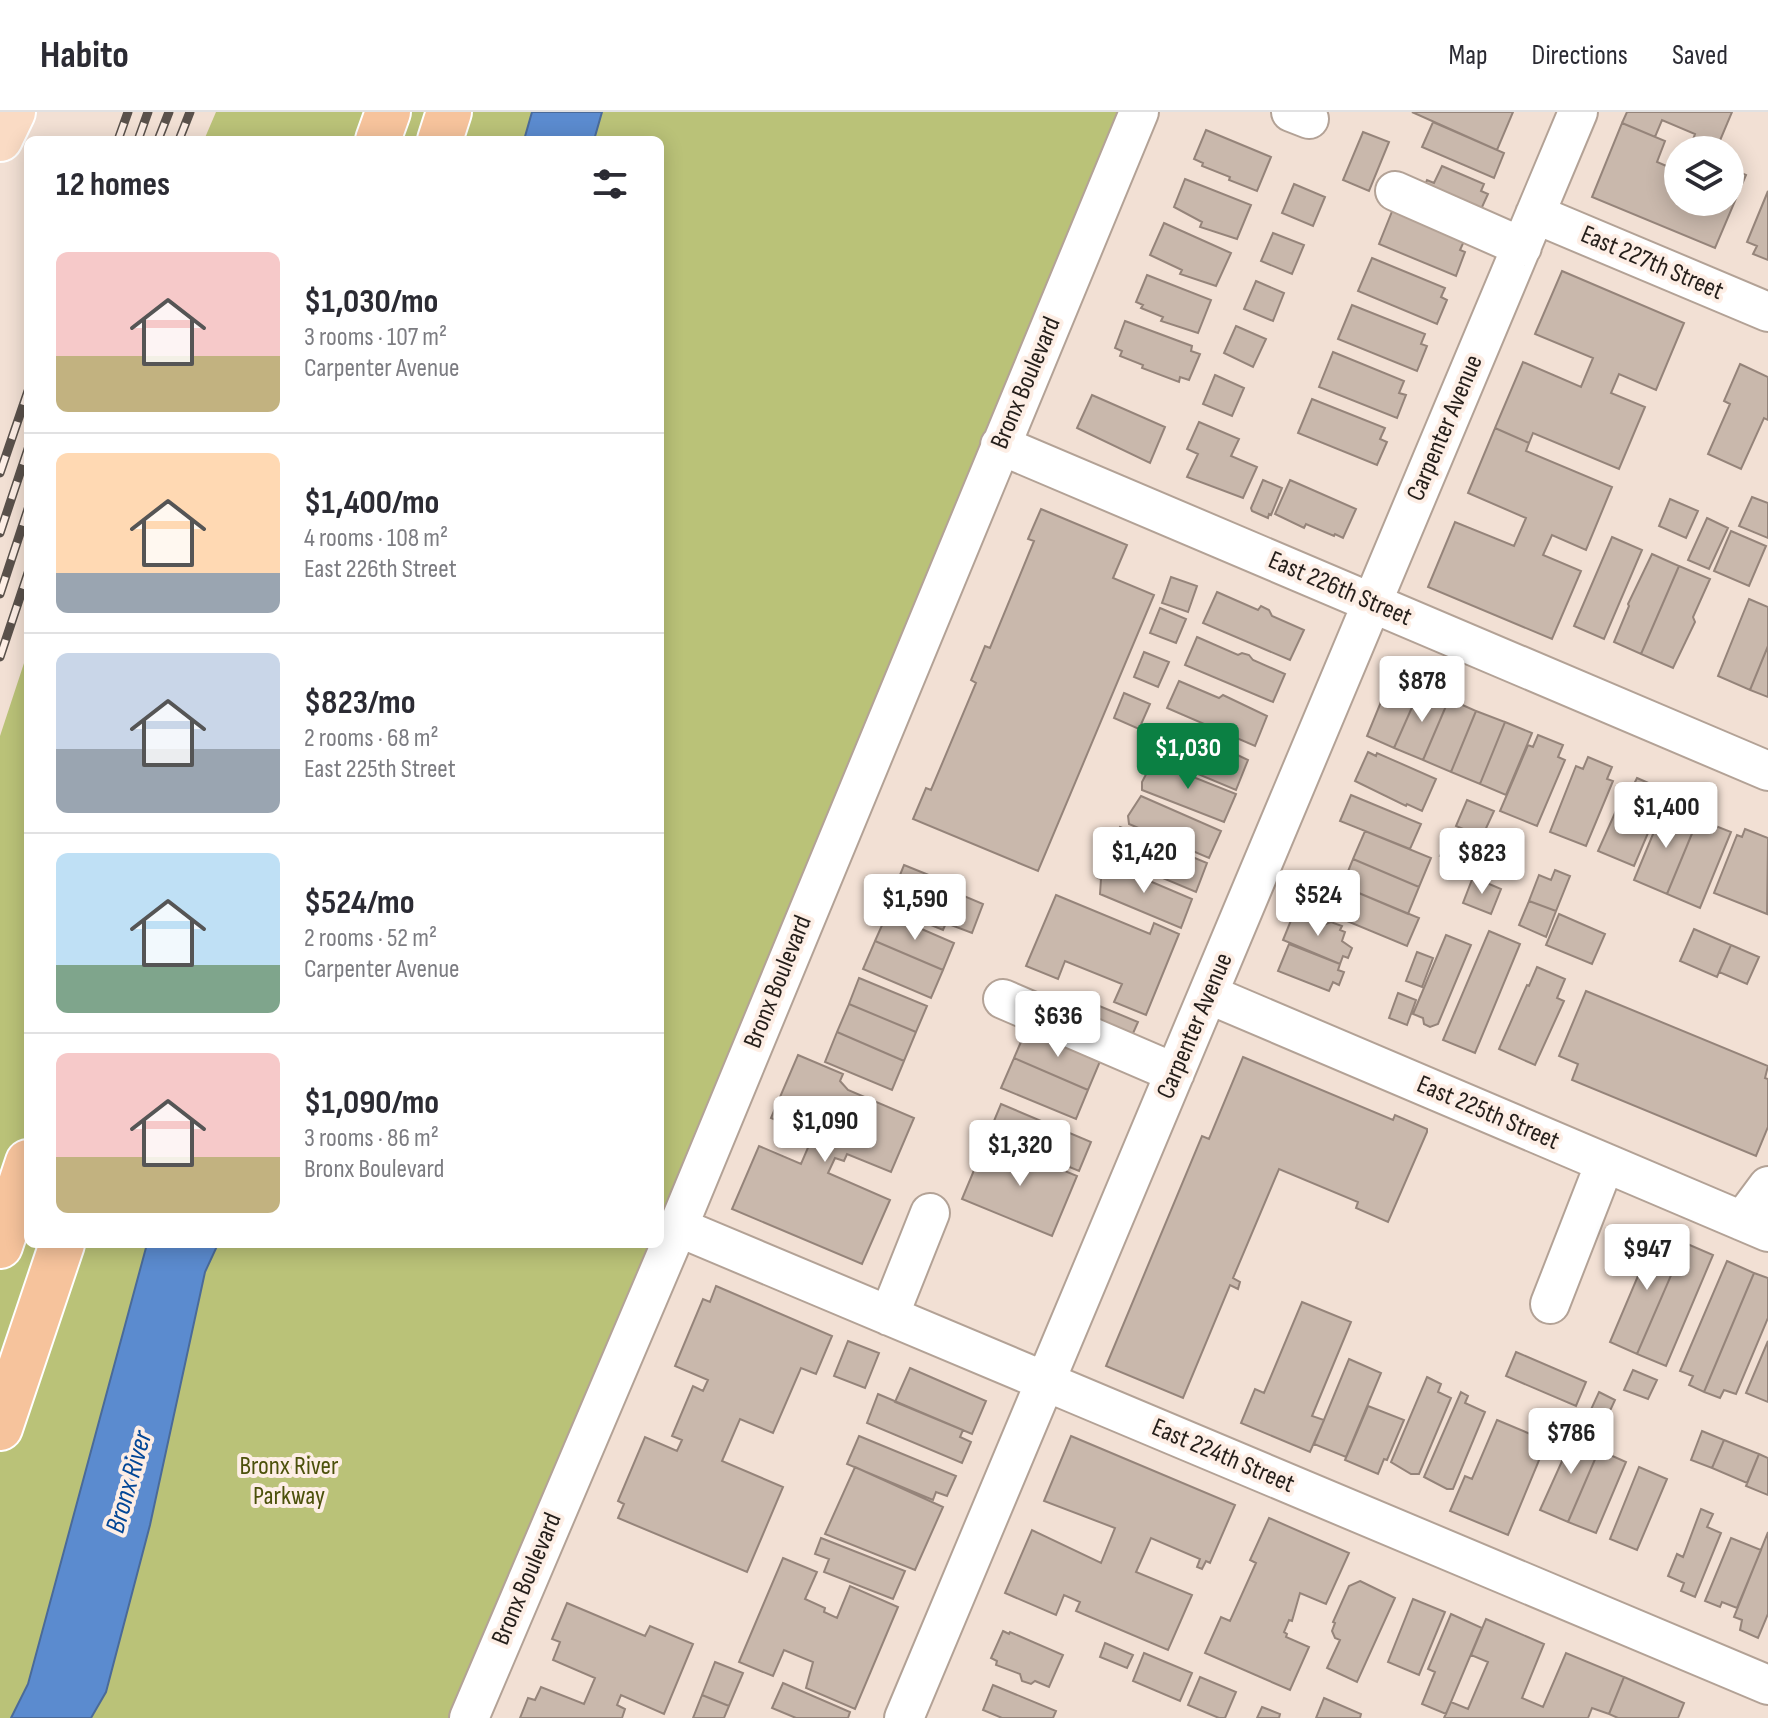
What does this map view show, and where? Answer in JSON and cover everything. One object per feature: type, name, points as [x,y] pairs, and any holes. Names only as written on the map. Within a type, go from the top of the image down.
[{"type":"highway","points":[[379,136],[388,112]]},
{"type":"highway","points":[[441,136],[449,112]]},
{"type":"highway","points":[[0,1246],[24,1174]]},
{"type":"highway","points":[[0,1428],[61,1248]]},
{"type":"main road","points":[[0,139],[13,112]]},
{"type":"street","name":"Bronx Boulevard","points":[[469,1718],[678,1227],[1139,112]]},
{"type":"street","name":"Carpenter Avenue","points":[[904,1718],[1578,112]]},
{"type":"street","name":"East 227th Street","points":[[1395,191],[1528,230],[1768,312]]},
{"type":"street","name":"East 226th Street","points":[[1000,445],[1768,771]]},
{"type":"street","name":"East 225th Street","points":[[1208,994],[1755,1227]]},
{"type":"street","points":[[1003,999],[1175,1073]]},
{"type":"street","points":[[1550,1304],[1605,1163]]},
{"type":"street","points":[[1755,1227],[1768,1186]]},
{"type":"street","points":[[889,1316],[930,1213]]},
{"type":"street","name":"East 224th Street","points":[[678,1227],[1768,1685]]},
{"type":"green space","points":[[216,112],[1125,112],[664,1210],[664,136],[206,136]]},
{"type":"green space","name":"Bronx River Parkway","points":[[24,663],[24,1248],[648,1248],[454,1718],[0,1718],[0,736]]},
{"type":"water","points":[[532,112],[602,112],[595,136],[525,136]]},
{"type":"water","name":"Bronx River","points":[[146,1248],[216,1248],[205,1272],[150,1525],[106,1692],[91,1718],[11,1718],[28,1684]]},
{"type":"building","points":[[1412,112],[1513,112],[1497,150]]},
{"type":"building","points":[[1627,112],[1732,112],[1722,136],[1694,136],[1662,120],[1655,137],[1622,123]]},
{"type":"building","points":[[1433,122],[1504,153],[1494,178],[1422,147]]},
{"type":"building","points":[[1622,123],[1664,141],[1657,162],[1664,165],[1664,216],[1729,216],[1715,248],[1592,197]]},
{"type":"building","points":[[1206,130],[1271,157],[1257,191],[1229,180],[1230,177],[1202,166],[1203,163],[1194,159]]},
{"type":"building","points":[[1363,132],[1389,142],[1369,191],[1343,180]]},
{"type":"building","points":[[1442,166],[1484,184],[1481,191],[1488,194],[1477,218],[1421,195],[1427,180],[1434,183]]},
{"type":"building","points":[[1185,179],[1251,205],[1237,239],[1200,227],[1202,222],[1174,207]]},
{"type":"building","points":[[1294,184],[1325,197],[1313,226],[1282,213]]},
{"type":"building","points":[[1768,191],[1768,260],[1753,254],[1757,246],[1747,242]]},
{"type":"building","points":[[1393,209],[1465,239],[1460,250],[1465,252],[1456,276],[1379,244]]},
{"type":"building","points":[[1164,223],[1231,253],[1216,286],[1180,274],[1182,270],[1150,255]]},
{"type":"building","points":[[1273,233],[1304,245],[1292,274],[1261,261]]},
{"type":"building","points":[[1372,258],[1445,288],[1441,297],[1447,300],[1437,324],[1358,291]]},
{"type":"building","points":[[1562,271],[1684,323],[1656,390],[1619,374],[1611,393],[1645,407],[1619,469],[1533,433],[1529,443],[1495,428],[1523,362],[1581,387],[1593,358],[1535,334]]},
{"type":"building","points":[[1147,275],[1211,300],[1198,333],[1161,321],[1163,317],[1141,308],[1143,305],[1136,302]]},
{"type":"building","points":[[1256,281],[1284,293],[1273,321],[1244,309]]},
{"type":"building","points":[[1352,305],[1425,334],[1421,344],[1427,346],[1417,371],[1338,339]]},
{"type":"building","points":[[1125,321],[1192,346],[1191,351],[1200,354],[1189,380],[1180,377],[1179,382],[1120,356],[1122,351],[1115,348]]},
{"type":"building","points":[[1236,326],[1266,339],[1253,367],[1224,353]]},
{"type":"building","points":[[1333,352],[1404,381],[1399,393],[1406,395],[1397,418],[1319,387]]},
{"type":"building","points":[[1740,364],[1768,377],[1768,420],[1764,418],[1741,469],[1708,454],[1730,404],[1724,401]]},
{"type":"building","points":[[1215,375],[1244,388],[1232,416],[1203,404]]},
{"type":"building","points":[[1092,395],[1165,427],[1150,463],[1077,428]]},
{"type":"building","points":[[1312,399],[1385,428],[1380,439],[1387,442],[1377,465],[1298,433]]},
{"type":"building","points":[[1199,422],[1239,439],[1231,456],[1257,467],[1243,498],[1187,477],[1198,454],[1187,449]]},
{"type":"building","points":[[1495,428],[1529,443],[1526,451],[1612,487],[1586,550],[1552,535],[1543,555],[1581,571],[1552,639],[1428,587],[1455,522],[1514,546],[1526,518],[1468,493]]},
{"type":"building","points":[[1263,480],[1282,488],[1268,518],[1251,508]]},
{"type":"building","points":[[1290,480],[1356,509],[1343,538],[1306,524],[1304,528],[1275,514]]},
{"type":"building","points":[[1752,497],[1768,503],[1768,538],[1739,526]]},
{"type":"building","points":[[1670,499],[1698,511],[1686,538],[1659,526]]},
{"type":"building","points":[[1041,509],[1127,545],[1113,578],[1154,595],[1038,871],[913,819],[926,788],[931,790],[976,683],[971,680],[985,646],[990,648],[1034,541],[1028,539]]},
{"type":"building","points":[[1707,518],[1728,528],[1709,569],[1688,560]]},
{"type":"building","points":[[1731,531],[1766,546],[1749,586],[1714,571]]},
{"type":"building","points":[[1612,537],[1642,550],[1604,639],[1574,626]]},
{"type":"building","points":[[1652,554],[1679,566],[1641,654],[1614,642]]},
{"type":"building","points":[[1679,566],[1710,579],[1693,617],[1695,622],[1673,668],[1641,654]]},
{"type":"building","points":[[1171,577],[1197,586],[1188,612],[1162,603]]},
{"type":"building","points":[[1217,592],[1258,610],[1261,606],[1269,610],[1272,616],[1304,630],[1290,660],[1203,623]]},
{"type":"building","points":[[1749,599],[1768,607],[1768,646],[1750,690],[1718,676]]},
{"type":"building","points":[[1160,608],[1186,619],[1176,643],[1150,633]]},
{"type":"building","points":[[1197,637],[1238,655],[1249,655],[1253,660],[1285,674],[1273,702],[1185,665]]},
{"type":"building","points":[[1768,646],[1768,697],[1750,690]]},
{"type":"building","points":[[1144,652],[1169,662],[1158,687],[1134,677]]},
{"type":"building","points":[[1392,675],[1421,687],[1394,748],[1367,736]]},
{"type":"building","points":[[1179,681],[1219,698],[1223,695],[1267,716],[1255,746],[1167,708]]},
{"type":"building","points":[[1421,687],[1449,699],[1423,760],[1394,748]]},
{"type":"building","points":[[1124,693],[1150,704],[1139,729],[1114,718]]},
{"type":"building","points":[[1449,699],[1476,711],[1451,772],[1423,760]]},
{"type":"building","points":[[1476,711],[1505,722],[1480,784],[1451,772]]},
{"type":"building","points":[[1505,722],[1532,733],[1506,795],[1480,784]]},
{"type":"building","points":[[1160,725],[1200,742],[1204,739],[1248,760],[1236,790],[1148,753]]},
{"type":"building","points":[[1538,735],[1563,745],[1558,757],[1565,760],[1537,826],[1500,811],[1528,745],[1533,747]]},
{"type":"building","points":[[1368,752],[1436,779],[1422,811],[1355,781]]},
{"type":"building","points":[[1588,757],[1612,767],[1607,779],[1613,781],[1586,846],[1550,832],[1576,766],[1583,769]]},
{"type":"building","points":[[1153,761],[1236,794],[1224,822],[1142,790],[1142,782]]},
{"type":"building","points":[[1637,778],[1660,788],[1656,798],[1662,800],[1634,866],[1598,851],[1627,786],[1632,788]]},
{"type":"building","points":[[1351,795],[1421,824],[1410,849],[1340,821]]},
{"type":"building","points":[[1141,796],[1221,831],[1209,858],[1129,824],[1128,816]]},
{"type":"building","points":[[1467,800],[1494,811],[1482,837],[1456,826]]},
{"type":"building","points":[[1665,805],[1698,819],[1667,894],[1634,880]]},
{"type":"building","points":[[1698,819],[1731,832],[1700,908],[1667,894]]},
{"type":"building","points":[[1120,827],[1207,863],[1196,892],[1115,858],[1113,851],[1116,844],[1113,843]]},
{"type":"building","points":[[1745,829],[1768,838],[1767,914],[1714,893],[1737,835],[1742,837]]},
{"type":"building","points":[[1451,830],[1478,840],[1467,867],[1440,856]]},
{"type":"building","points":[[1365,831],[1431,858],[1419,887],[1353,859]]},
{"type":"building","points":[[1353,859],[1419,887],[1408,914],[1342,886]]},
{"type":"building","points":[[1105,862],[1192,899],[1181,928],[1100,894],[1101,879],[1098,878]]},
{"type":"building","points":[[904,865],[961,888],[959,894],[983,904],[972,933],[946,923],[943,930],[887,907]]},
{"type":"building","points":[[1555,870],[1570,876],[1556,911],[1529,901],[1539,875],[1551,880]]},
{"type":"building","points":[[1473,877],[1501,889],[1491,914],[1463,903]]},
{"type":"building","points":[[1342,886],[1419,918],[1407,946],[1330,914]]},
{"type":"building","points":[[1056,895],[1150,934],[1154,923],[1179,934],[1146,1015],[1114,1002],[1122,984],[1065,961],[1058,979],[1026,966]]},
{"type":"building","points":[[1529,901],[1556,911],[1546,937],[1519,925]]},
{"type":"building","points":[[1294,913],[1342,926],[1340,930],[1345,932],[1342,941],[1352,948],[1348,958],[1343,956],[1340,964],[1283,940]]},
{"type":"building","points":[[887,914],[954,943],[943,970],[875,941]]},
{"type":"building","points":[[1559,914],[1605,934],[1592,964],[1546,945]]},
{"type":"building","points":[[1694,929],[1731,945],[1717,977],[1680,961]]},
{"type":"building","points":[[1489,931],[1520,944],[1475,1053],[1443,1040]]},
{"type":"building","points":[[1446,935],[1471,945],[1438,1024],[1430,1027],[1424,1024],[1423,1018],[1413,1014]]},
{"type":"building","points":[[875,941],[943,970],[931,998],[863,969]]},
{"type":"building","points":[[1289,944],[1340,964],[1338,970],[1344,972],[1339,985],[1333,982],[1329,991],[1278,971]]},
{"type":"building","points":[[1731,945],[1759,957],[1747,984],[1719,972]]},
{"type":"building","points":[[1417,952],[1433,958],[1422,987],[1406,981]]},
{"type":"building","points":[[1537,967],[1565,979],[1557,998],[1564,1001],[1535,1065],[1499,1049]]},
{"type":"building","points":[[859,978],[927,1006],[916,1032],[849,1004]]},
{"type":"building","points":[[1586,991],[1768,1066],[1765,1078],[1768,1079],[1768,1127],[1756,1156],[1572,1080],[1578,1064],[1559,1056]]},
{"type":"building","points":[[1398,993],[1416,1000],[1407,1025],[1389,1018]]},
{"type":"building","points":[[1092,1003],[1138,1022],[1127,1047],[1082,1027]]},
{"type":"building","points":[[849,1004],[916,1032],[904,1061],[837,1032]]},
{"type":"building","points":[[1027,1028],[1101,1059],[1088,1090],[1014,1058]]},
{"type":"building","points":[[837,1032],[904,1061],[892,1090],[825,1062]]},
{"type":"building","points":[[798,1055],[843,1074],[840,1081],[848,1090],[914,1118],[891,1172],[847,1154],[844,1161],[835,1158],[828,1173],[890,1200],[862,1264],[732,1209],[759,1146],[801,1164],[813,1136],[771,1118]]},
{"type":"building","points":[[1243,1057],[1393,1120],[1395,1115],[1427,1129],[1427,1132],[1388,1222],[1356,1208],[1358,1202],[1279,1169],[1233,1278],[1240,1282],[1238,1289],[1230,1285],[1183,1398],[1106,1366],[1202,1136],[1209,1139]]},
{"type":"building","points":[[1014,1058],[1088,1090],[1076,1119],[1001,1088]]},
{"type":"building","points":[[1001,1104],[1091,1142],[1079,1171],[1026,1149],[1028,1143],[1021,1140],[1018,1145],[989,1133]]},
{"type":"building","points":[[987,1139],[1077,1176],[1052,1236],[962,1199]]},
{"type":"building","points":[[1657,1231],[1685,1243],[1637,1354],[1610,1342]]},
{"type":"building","points":[[1685,1243],[1713,1255],[1666,1366],[1637,1354]]},
{"type":"building","points":[[1727,1261],[1754,1273],[1704,1392],[1689,1385],[1693,1376],[1680,1371]]},
{"type":"building","points":[[1754,1273],[1768,1278],[1768,1318],[1736,1394],[1724,1390],[1720,1398],[1704,1392]]},
{"type":"building","points":[[716,1286],[832,1336],[816,1374],[801,1368],[773,1433],[740,1419],[722,1461],[783,1487],[747,1572],[618,1518],[624,1504],[618,1501],[645,1437],[677,1451],[682,1440],[672,1436],[693,1386],[703,1391],[708,1380],[675,1366],[703,1299],[710,1302]]},
{"type":"building","points":[[1302,1302],[1351,1322],[1312,1416],[1324,1420],[1310,1452],[1241,1423],[1255,1389],[1264,1393]]},
{"type":"building","points":[[848,1341],[879,1353],[865,1388],[834,1376]]},
{"type":"building","points":[[1768,1341],[1768,1402],[1746,1393]]},
{"type":"building","points":[[1516,1352],[1586,1382],[1576,1406],[1506,1376]]},
{"type":"building","points":[[1349,1359],[1381,1373],[1346,1457],[1314,1444]]},
{"type":"building","points":[[910,1368],[986,1401],[972,1434],[895,1402]]},
{"type":"building","points":[[1633,1370],[1657,1380],[1648,1399],[1624,1390]]},
{"type":"building","points":[[1427,1377],[1441,1384],[1438,1392],[1451,1398],[1419,1474],[1411,1474],[1391,1462]]},
{"type":"building","points":[[1461,1392],[1468,1396],[1465,1403],[1485,1412],[1453,1489],[1447,1489],[1424,1477]]},
{"type":"building","points":[[1599,1392],[1615,1400],[1604,1424],[1588,1416]]},
{"type":"building","points":[[878,1394],[963,1430],[960,1437],[971,1442],[962,1463],[867,1423]]},
{"type":"building","points":[[1368,1406],[1404,1420],[1378,1474],[1345,1460]]},
{"type":"building","points":[[1497,1420],[1547,1441],[1508,1535],[1450,1511],[1465,1476],[1472,1479]]},
{"type":"building","points":[[1576,1430],[1601,1440],[1568,1522],[1540,1510]]},
{"type":"building","points":[[1702,1431],[1724,1440],[1712,1468],[1691,1460]]},
{"type":"building","points":[[859,1436],[956,1476],[947,1496],[936,1492],[933,1500],[847,1464]]},
{"type":"building","points":[[1071,1436],[1235,1505],[1210,1563],[1206,1561],[1202,1569],[1197,1567],[1200,1559],[1151,1538],[1136,1572],[1192,1595],[1168,1650],[1076,1611],[1080,1602],[1064,1595],[1056,1615],[1005,1593],[1032,1530],[1101,1563],[1115,1528],[1044,1501]]},
{"type":"building","points":[[1724,1440],[1759,1454],[1747,1483],[1712,1468]]},
{"type":"building","points":[[1599,1450],[1626,1462],[1596,1533],[1568,1522]]},
{"type":"building","points":[[1759,1454],[1768,1458],[1768,1495],[1746,1486]]},
{"type":"building","points":[[855,1467],[943,1507],[915,1570],[825,1534]]},
{"type":"building","points":[[1639,1467],[1667,1479],[1637,1550],[1610,1539]]},
{"type":"building","points":[[1701,1509],[1713,1514],[1707,1527],[1721,1533],[1695,1597],[1681,1591],[1684,1583],[1668,1576],[1677,1554],[1683,1557]]},
{"type":"building","points":[[1269,1518],[1349,1553],[1326,1604],[1300,1593],[1292,1621],[1289,1620],[1284,1632],[1286,1637],[1309,1647],[1290,1690],[1205,1653],[1221,1617],[1230,1621],[1256,1563],[1250,1560]]},
{"type":"building","points":[[1768,1532],[1768,1614],[1758,1638],[1740,1630],[1742,1620],[1734,1617]]},
{"type":"building","points":[[821,1538],[905,1571],[893,1599],[824,1572],[829,1559],[815,1554]]},
{"type":"building","points":[[1731,1538],[1761,1550],[1737,1608],[1722,1602],[1720,1607],[1705,1601]]},
{"type":"building","points":[[783,1558],[817,1572],[805,1599],[825,1608],[824,1612],[837,1618],[850,1586],[898,1607],[855,1709],[806,1688],[813,1662],[784,1650],[773,1676],[739,1662]]},
{"type":"building","points":[[1360,1581],[1395,1598],[1357,1682],[1327,1668],[1340,1640],[1335,1638],[1332,1631],[1333,1622],[1349,1586]]},
{"type":"building","points":[[1413,1599],[1445,1612],[1419,1675],[1388,1662]]},
{"type":"building","points":[[567,1603],[645,1636],[650,1626],[693,1644],[664,1714],[621,1695],[617,1705],[625,1709],[622,1718],[520,1718],[528,1698],[535,1700],[541,1687],[584,1704],[595,1678],[553,1660],[560,1642],[552,1639]]},
{"type":"building","points":[[1451,1614],[1482,1628],[1446,1714],[1422,1704],[1435,1672],[1428,1669]]},
{"type":"building","points":[[1486,1619],[1544,1644],[1522,1698],[1543,1707],[1566,1653],[1624,1677],[1609,1714],[1592,1708],[1588,1718],[1444,1718],[1451,1702],[1468,1709],[1488,1662],[1471,1655]]},
{"type":"building","points":[[1003,1631],[1063,1655],[1049,1687],[1035,1681],[1031,1684],[1022,1681],[1020,1674],[996,1665],[997,1661],[991,1658]]},
{"type":"building","points":[[1105,1643],[1133,1655],[1127,1668],[1100,1657]]},
{"type":"building","points":[[1144,1653],[1192,1673],[1180,1701],[1133,1681]]},
{"type":"building","points":[[715,1662],[743,1673],[729,1706],[702,1695]]},
{"type":"building","points":[[1200,1677],[1236,1692],[1225,1718],[1188,1705]]},
{"type":"building","points":[[1624,1677],[1684,1703],[1678,1718],[1618,1718],[1609,1714]]},
{"type":"building","points":[[783,1683],[850,1712],[848,1718],[796,1718],[772,1708]]},
{"type":"building","points":[[993,1685],[1056,1711],[1053,1718],[1002,1718],[983,1710]]},
{"type":"building","points":[[702,1695],[729,1706],[724,1718],[693,1718]]},
{"type":"building","points":[[1324,1698],[1361,1714],[1360,1718],[1316,1718]]},
{"type":"building","points":[[1262,1707],[1280,1714],[1279,1718],[1257,1718]]},
{"type":"railway","points":[[119,136],[128,112]]},
{"type":"railway","points":[[139,136],[148,112]]},
{"type":"railway","points":[[160,136],[169,112]]},
{"type":"railway","points":[[181,136],[190,112]]},
{"type":"railway","points":[[0,473],[24,403]]},
{"type":"railway","points":[[0,533],[24,461]]},
{"type":"railway","points":[[0,594],[24,521]]},
{"type":"railway","points":[[0,657],[24,585]]}]
